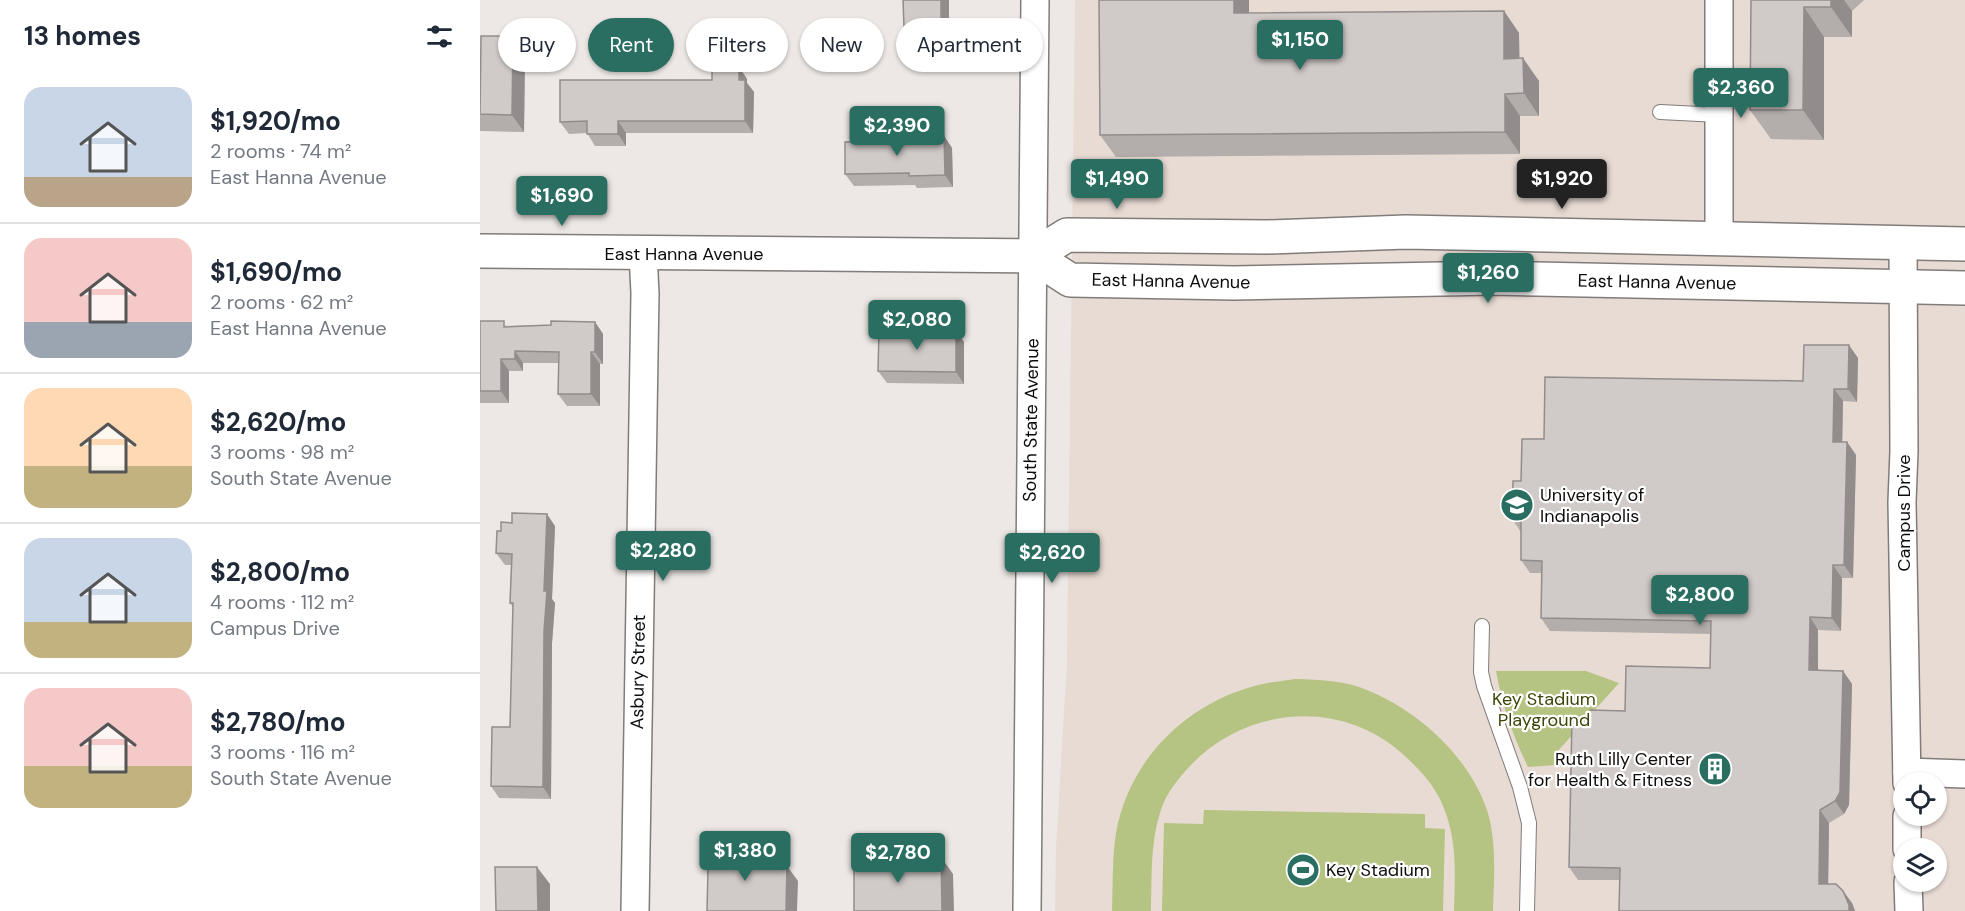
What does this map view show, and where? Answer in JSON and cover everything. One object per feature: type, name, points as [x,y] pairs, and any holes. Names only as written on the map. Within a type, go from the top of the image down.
[{"type":"main road","points":[[1033,256],[1067,235],[1267,237],[1406,232],[1965,244]]},
{"type":"main road","name":"East Hanna Avenue","points":[[480,251],[1033,256],[1070,280],[1234,283],[1494,279],[1965,288]]},
{"type":"street","name":"South State Avenue","points":[[1027,911],[1035,0]]},
{"type":"street","points":[[1719,0],[1719,238]]},
{"type":"street","name":"Campus Drive","points":[[1903,242],[1904,451],[1902,502],[1907,772]]},
{"type":"street","name":"Asbury Street","points":[[635,911],[645,296],[643,254]]},
{"type":"street","points":[[1947,775],[1965,774]]},
{"type":"street","points":[[1908,892],[1909,911]]},
{"type":"lane","points":[[1660,112],[1719,115]]},
{"type":"lane","points":[[1482,626],[1481,672],[1484,686],[1520,787],[1528,823],[1527,911]]},
{"type":"shaded area","name":"University of Indianapolis","points":[[1075,0],[1965,0],[1965,911],[1055,911],[1056,848],[1067,661]]},
{"type":"green space","name":"Key Stadium Playground","points":[[1496,671],[1586,671],[1619,683],[1557,752],[1557,765],[1528,767],[1501,696]]},
{"type":"green space","points":[[1295,679],[1332,681],[1367,690],[1405,710],[1423,723],[1455,754],[1479,790],[1490,822],[1494,860],[1493,911],[1454,911],[1453,841],[1446,813],[1437,793],[1425,776],[1406,757],[1381,738],[1354,725],[1325,718],[1296,716],[1267,721],[1239,731],[1213,746],[1190,766],[1167,796],[1158,820],[1152,858],[1151,911],[1112,911],[1116,833],[1123,806],[1148,758],[1185,720],[1208,705],[1232,693],[1258,685]]},
{"type":"green space","name":"Key Stadium","points":[[1204,810],[1425,814],[1425,828],[1445,829],[1443,911],[1162,911],[1164,823],[1203,824]]},
{"type":"building","points":[[903,0],[941,0],[941,18],[904,18]]},
{"type":"building","points":[[1099,0],[1234,0],[1234,13],[1504,11],[1504,59],[1523,58],[1524,93],[1505,94],[1505,132],[1100,135]]},
{"type":"building","points":[[1751,0],[1831,0],[1831,7],[1804,7],[1803,110],[1750,110]]},
{"type":"building","points":[[481,36],[498,36],[498,72],[513,72],[512,115],[480,114]]},
{"type":"building","points":[[712,72],[739,72],[739,80],[745,80],[745,121],[618,121],[618,134],[587,134],[587,121],[560,122],[560,80],[712,80]]},
{"type":"building","points":[[944,136],[945,175],[845,174],[845,142],[908,141],[908,137]]},
{"type":"building","points":[[480,321],[504,321],[504,327],[551,325],[551,321],[595,322],[595,352],[591,352],[591,394],[558,394],[559,352],[515,351],[515,359],[501,359],[501,391],[480,391]]},
{"type":"building","points":[[879,329],[956,330],[956,372],[878,371]]},
{"type":"building","points":[[1804,345],[1849,345],[1848,389],[1834,389],[1833,442],[1847,442],[1844,565],[1833,565],[1832,618],[1810,617],[1809,670],[1843,671],[1840,792],[1835,801],[1820,810],[1819,884],[1836,884],[1843,891],[1849,911],[1619,911],[1620,868],[1569,867],[1572,719],[1590,720],[1590,710],[1625,711],[1626,666],[1710,668],[1711,621],[1541,618],[1542,561],[1521,560],[1521,520],[1512,519],[1513,481],[1521,481],[1522,439],[1544,439],[1545,377],[1803,381]]},
{"type":"building","points":[[512,513],[547,514],[544,591],[547,591],[544,631],[543,787],[491,786],[492,727],[510,727],[512,554],[496,553],[497,531],[501,531],[501,522],[512,523]]},
{"type":"building","points":[[718,843],[756,843],[755,865],[787,866],[786,911],[707,911],[708,868],[718,868]]},
{"type":"building","points":[[854,856],[941,857],[942,911],[854,911]]},
{"type":"building","points":[[495,867],[537,867],[538,911],[496,911]]},
{"type":"place","name":"University of Indianapolis","points":[[1517,505]]},
{"type":"place","name":"Ruth Lilly Center for Health & Fitness","points":[[1715,769]]},
{"type":"place","name":"Key Stadium","points":[[1303,870]]}]
